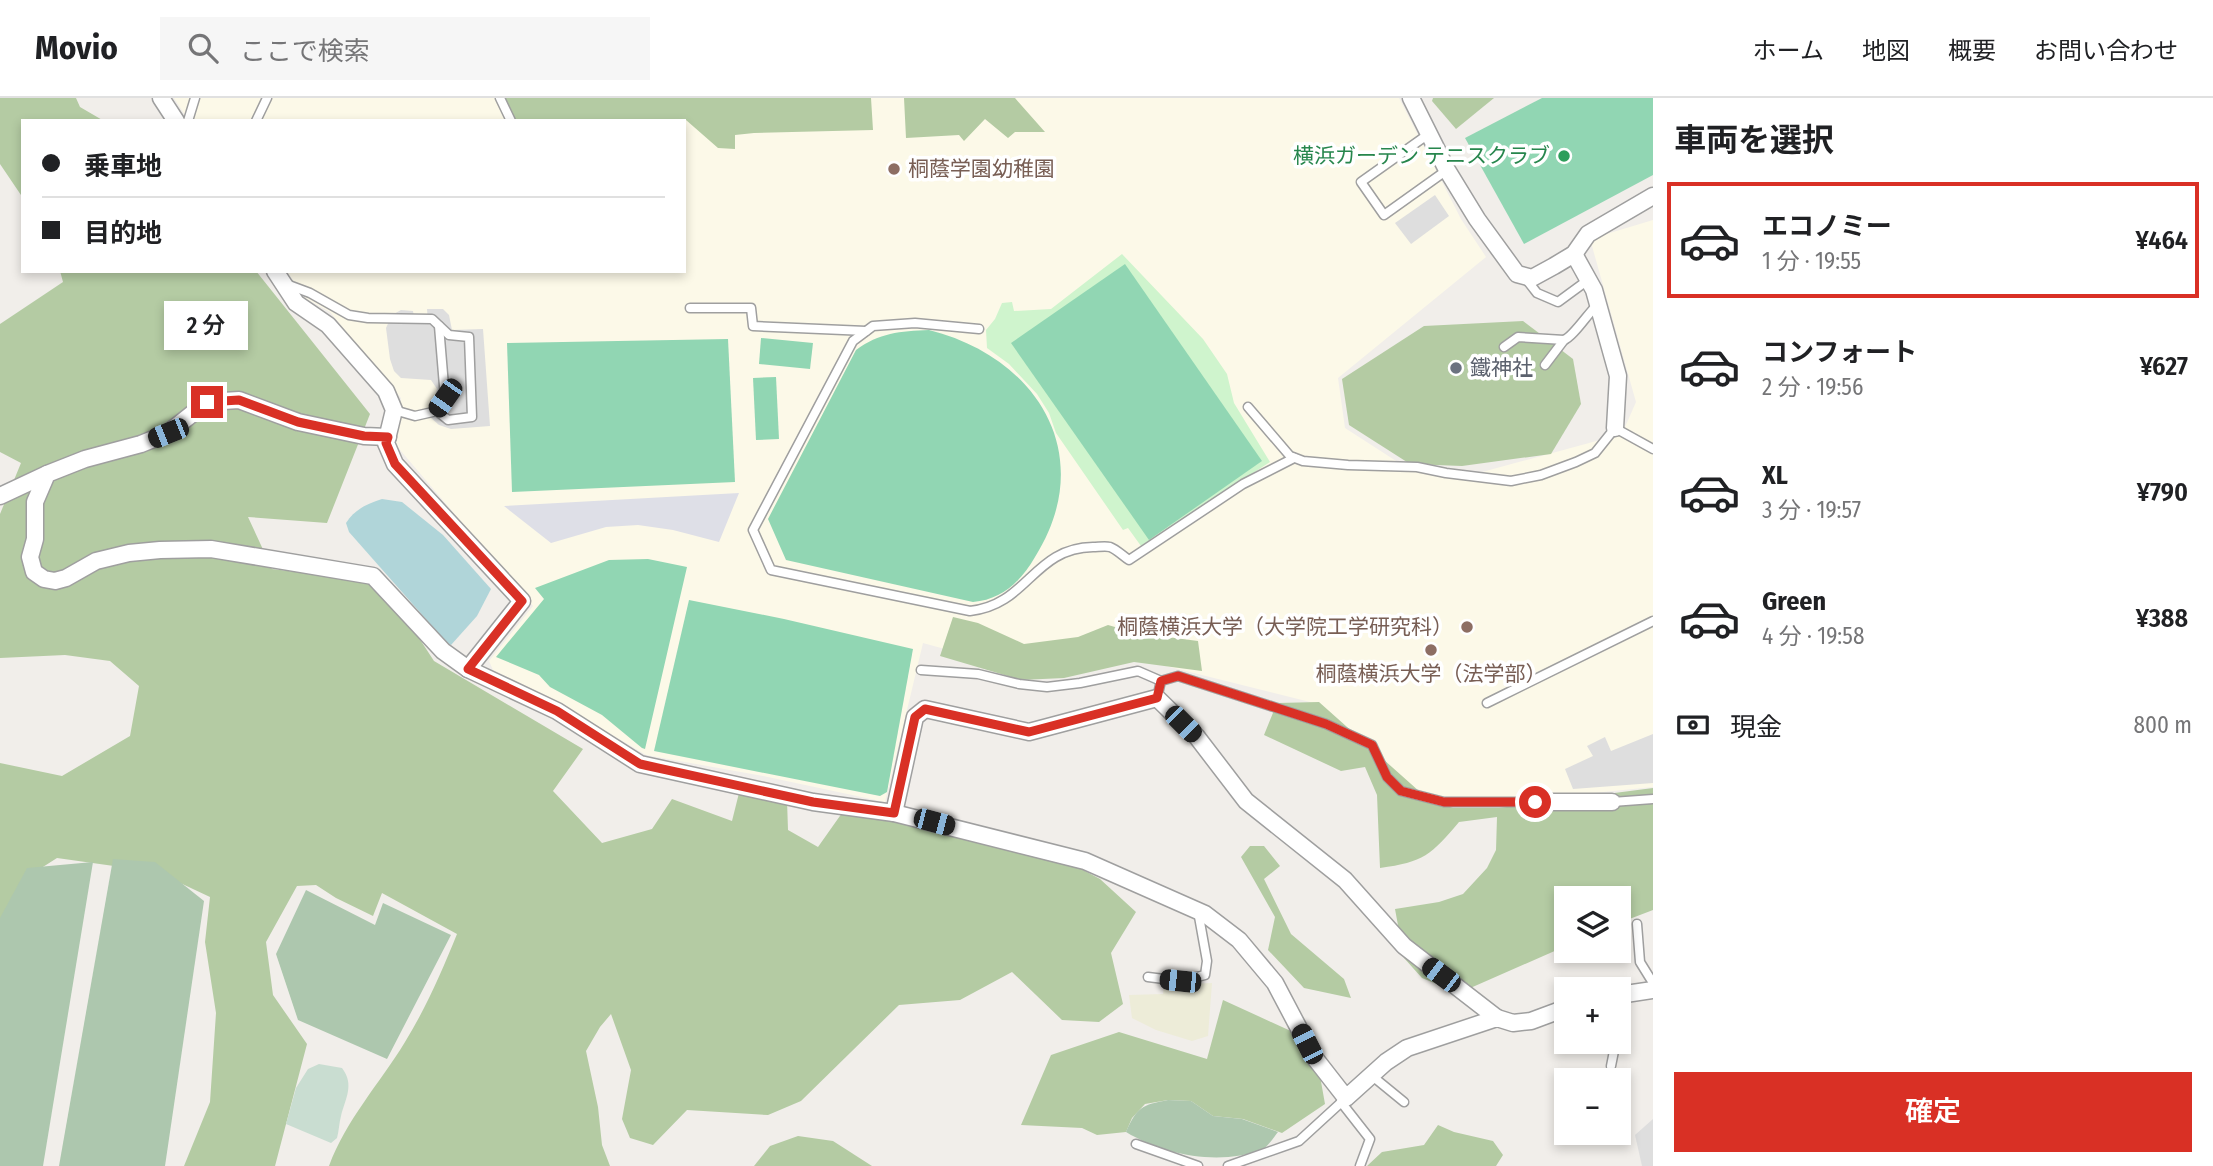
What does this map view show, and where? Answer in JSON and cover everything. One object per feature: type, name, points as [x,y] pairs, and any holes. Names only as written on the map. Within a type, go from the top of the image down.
[{"type":"street","points":[[161,98],[175,119]]},
{"type":"street","points":[[1410,98],[1447,170],[1477,219],[1517,274],[1526,278],[1532,278],[1574,254],[1588,234],[1653,196]]},
{"type":"street","points":[[1574,254],[1594,290],[1618,376],[1615,428]]},
{"type":"street","points":[[278,277],[296,303],[328,325],[386,391],[394,410],[386,443],[395,464],[522,601],[468,669]]},
{"type":"street","points":[[0,496],[85,459],[141,444],[168,433],[207,402],[239,400],[298,422],[364,436],[388,437]]},
{"type":"street","points":[[47,474],[35,502],[35,539],[30,556],[34,572],[44,579],[55,581],[66,578],[96,561],[129,553],[212,549],[373,576],[443,651],[468,669],[557,711],[640,764],[813,802],[894,813],[1085,861],[1205,914],[1239,940],[1275,983],[1314,1057],[1343,1100],[1385,1062],[1407,1048],[1497,1018]]},
{"type":"street","points":[[894,813],[915,717],[925,709],[1029,732],[1157,698],[1197,737],[1246,801],[1345,880],[1404,946],[1497,1018],[1513,1023],[1531,1021],[1554,1012]]},
{"type":"street","points":[[1535,802],[1612,802]]},
{"type":"street","points":[[1631,993],[1650,990]]},
{"type":"lane","points":[[189,119],[195,98]]},
{"type":"lane","points":[[257,119],[267,98]]},
{"type":"lane","points":[[500,98],[510,119]]},
{"type":"lane","points":[[1430,133],[1361,182],[1384,215],[1447,170]]},
{"type":"lane","points":[[278,277],[349,315],[432,319],[449,335],[469,337],[472,417],[448,420],[437,411]]},
{"type":"lane","points":[[1526,278],[1537,293],[1558,302],[1588,280]]},
{"type":"lane","points":[[1504,347],[1518,337],[1564,340],[1571,338],[1581,321],[1598,303]]},
{"type":"lane","points":[[690,309],[751,308],[753,326],[866,331]]},
{"type":"lane","points":[[979,329],[915,323],[873,326],[853,341],[753,530],[771,570],[970,611],[985,610],[1004,601],[1053,557],[1074,548],[1110,547],[1129,559],[1243,485],[1294,458]]},
{"type":"lane","points":[[394,410],[415,415],[437,411],[445,398],[439,326]]},
{"type":"lane","points":[[1545,365],[1564,340]]},
{"type":"lane","points":[[1248,407],[1274,440],[1294,458],[1348,465],[1417,467],[1511,481],[1541,475],[1595,453],[1615,428],[1653,449]]},
{"type":"lane","points":[[1487,703],[1653,621]]},
{"type":"lane","points":[[921,670],[978,674],[1019,684],[1047,687],[1138,671],[1161,681],[1178,676],[1326,724],[1372,745],[1387,777],[1401,791],[1444,802],[1535,802]]},
{"type":"lane","points":[[1157,698],[1161,681]]},
{"type":"lane","points":[[1612,802],[1653,799]]},
{"type":"lane","points":[[1147,977],[1180,981],[1205,975],[1207,961],[1198,911]]},
{"type":"lane","points":[[1637,924],[1640,962],[1650,990]]},
{"type":"lane","points":[[1611,1066],[1613,1054]]},
{"type":"lane","points":[[1371,1075],[1404,1102]]},
{"type":"lane","points":[[1228,1166],[1299,1141],[1343,1100],[1370,1139],[1360,1166]]},
{"type":"lane","points":[[1136,1144],[1194,1166]]},
{"type":"shaded area","points":[[174,98],[1399,98],[1461,219],[1486,257],[1338,378],[1345,428],[1407,468],[1475,474],[1622,434],[1636,402],[1590,239],[1653,220],[1653,787],[1544,798],[1438,796],[1398,783],[1318,704],[1130,657],[1013,668],[923,643],[885,802],[646,755],[549,697],[493,670],[489,661],[533,606],[395,444],[401,398],[330,312],[305,298],[288,273],[686,273],[686,119],[188,119]]},
{"type":"shaded area","points":[[1435,195],[1449,216],[1411,244],[1395,223]]},
{"type":"shaded area","points":[[427,309],[443,309],[449,315],[452,330],[483,329],[490,426],[451,429],[439,425],[430,417],[437,389],[431,380],[401,378],[394,371],[386,328],[392,315],[401,310],[413,311],[415,323],[428,322]]},
{"type":"shaded area","points":[[739,493],[719,542],[673,530],[638,525],[606,527],[551,543],[504,506]]},
{"type":"shaded area","points":[[1653,734],[1653,783],[1573,789],[1565,769],[1593,756],[1587,746],[1605,737],[1611,751]]},
{"type":"shaded area","points":[[1653,1119],[1653,1166],[1642,1166],[1635,1135]]},
{"type":"green space","points":[[0,98],[76,98],[80,107],[101,119],[21,119],[21,195],[0,164]]},
{"type":"green space","points":[[502,98],[871,98],[873,130],[735,135],[735,149],[718,148],[686,119],[511,119]]},
{"type":"green space","points":[[904,98],[1015,98],[1045,132],[1015,132],[1008,138],[985,119],[964,141],[959,135],[906,138]]},
{"type":"green space","points":[[1433,98],[1494,98],[1456,129],[1432,101]]},
{"type":"green space","name":"横浜ガーデン テニスクラブ","points":[[1542,98],[1653,98],[1653,175],[1524,244],[1465,138]]},
{"type":"green space","points":[[1122,254],[1203,339],[1227,374],[1234,403],[1270,462],[1141,546],[1128,528],[1123,530],[1056,433],[1049,413],[1037,394],[1009,364],[987,348],[986,330],[995,319],[1002,303],[1012,302],[1014,311],[1051,309]]},
{"type":"green space","points":[[1125,264],[1262,461],[1149,540],[1011,343]]},
{"type":"green space","points":[[61,273],[258,273],[370,414],[327,523],[248,517],[272,569],[371,581],[404,615],[434,661],[583,749],[553,791],[602,843],[652,829],[672,799],[732,821],[740,789],[787,800],[788,830],[818,847],[842,813],[1025,839],[1100,879],[1136,912],[1111,953],[1123,1004],[1099,1022],[1062,1020],[1012,972],[960,1000],[899,1005],[801,1101],[768,1115],[687,1110],[653,1145],[630,1138],[622,1119],[631,1070],[611,1014],[586,1051],[598,1107],[602,1145],[610,1166],[329,1166],[354,1117],[413,1029],[457,934],[382,893],[373,916],[316,885],[297,886],[266,942],[273,995],[307,1044],[275,1166],[184,1166],[210,1102],[216,1013],[205,942],[210,897],[144,866],[121,867],[57,858],[35,872],[0,920],[0,763],[62,776],[130,736],[139,686],[110,661],[65,655],[0,658],[0,514],[21,463],[0,452],[0,324],[63,282]]},
{"type":"green space","points":[[1523,321],[1573,359],[1581,404],[1551,454],[1462,466],[1410,464],[1349,425],[1342,379],[1424,326]]},
{"type":"green space","points":[[929,330],[967,343],[1000,363],[1027,387],[1046,415],[1058,447],[1061,482],[1053,519],[1035,557],[1010,588],[993,598],[973,602],[786,560],[768,519],[856,350],[890,334]]},
{"type":"green space","points":[[761,338],[813,343],[810,369],[759,364]]},
{"type":"green space","points":[[728,339],[735,482],[512,492],[507,343]]},
{"type":"green space","points":[[776,377],[779,439],[756,440],[753,378]]},
{"type":"green space","points":[[648,559],[687,567],[645,749],[602,715],[550,687],[539,675],[496,657],[544,599],[535,588],[609,560]]},
{"type":"green space","points":[[689,600],[913,649],[887,792],[880,796],[654,751]]},
{"type":"green space","points":[[953,617],[978,623],[1024,644],[1078,637],[1108,625],[1136,633],[1198,641],[1202,671],[1134,662],[1064,678],[1021,680],[940,656]]},
{"type":"green space","points":[[1319,702],[1429,800],[1453,808],[1499,808],[1653,788],[1653,910],[1631,918],[1631,886],[1554,886],[1554,951],[1459,993],[1422,978],[1404,958],[1395,909],[1439,902],[1463,894],[1487,868],[1496,850],[1497,817],[1459,822],[1426,855],[1407,863],[1380,868],[1377,795],[1365,767],[1341,771],[1264,735],[1277,703]]},
{"type":"green space","points":[[1250,846],[1264,846],[1280,866],[1264,879],[1291,934],[1344,979],[1351,998],[1304,988],[1268,950],[1275,917],[1241,857]]},
{"type":"green space","points":[[113,859],[155,862],[204,901],[165,1166],[59,1166]]},
{"type":"green space","points":[[93,862],[43,1166],[0,1166],[0,918],[27,868]]},
{"type":"green space","points":[[306,890],[375,925],[383,903],[451,935],[387,1059],[298,1020],[276,954]]},
{"type":"green space","points":[[1212,983],[1208,1036],[1192,1041],[1156,1030],[1132,1018],[1129,995],[1163,994],[1164,985]]},
{"type":"green space","points":[[1223,1000],[1293,1032],[1320,1076],[1325,1104],[1282,1133],[1243,1119],[1213,1116],[1191,1101],[1168,1100],[1145,1104],[1132,1118],[1126,1132],[1097,1135],[1082,1128],[1021,1125],[1051,1055],[1119,1032],[1207,1059]]},
{"type":"green space","points":[[319,1064],[342,1068],[348,1080],[348,1092],[337,1138],[331,1143],[286,1124],[296,1088],[308,1069]]},
{"type":"green space","points":[[1168,1100],[1191,1101],[1213,1116],[1242,1119],[1278,1132],[1263,1149],[1230,1157],[1212,1157],[1194,1156],[1158,1147],[1126,1132],[1141,1108]]},
{"type":"green space","points":[[1438,1125],[1454,1132],[1493,1141],[1503,1155],[1496,1166],[1367,1166],[1382,1152],[1424,1145]]},
{"type":"green space","points":[[798,1136],[833,1141],[872,1166],[754,1166],[770,1146]]},
{"type":"water","points":[[382,499],[402,502],[443,535],[491,589],[477,616],[451,645],[349,532],[346,523],[353,514]]},
{"type":"place","name":"横浜ガーデン テニスクラブ","points":[[1564,156]]},
{"type":"place","name":"桐蔭学園幼稚園","points":[[894,169]]},
{"type":"place","name":"鐵神社","points":[[1456,368]]},
{"type":"place","name":"桐蔭横浜大学（大学院工学研究科）","points":[[1467,627]]},
{"type":"place","name":"桐蔭横浜大学（法学部）","points":[[1431,650]]},
{"type":"route","points":[[207,402],[239,400],[298,422],[364,436],[388,437],[386,443],[395,464],[522,601],[468,669],[557,711],[640,764],[813,802],[894,813],[915,717],[925,709],[1029,732],[1157,698],[1161,681],[1178,676],[1326,724],[1372,745],[1387,777],[1401,791],[1444,802],[1535,802]]}]
